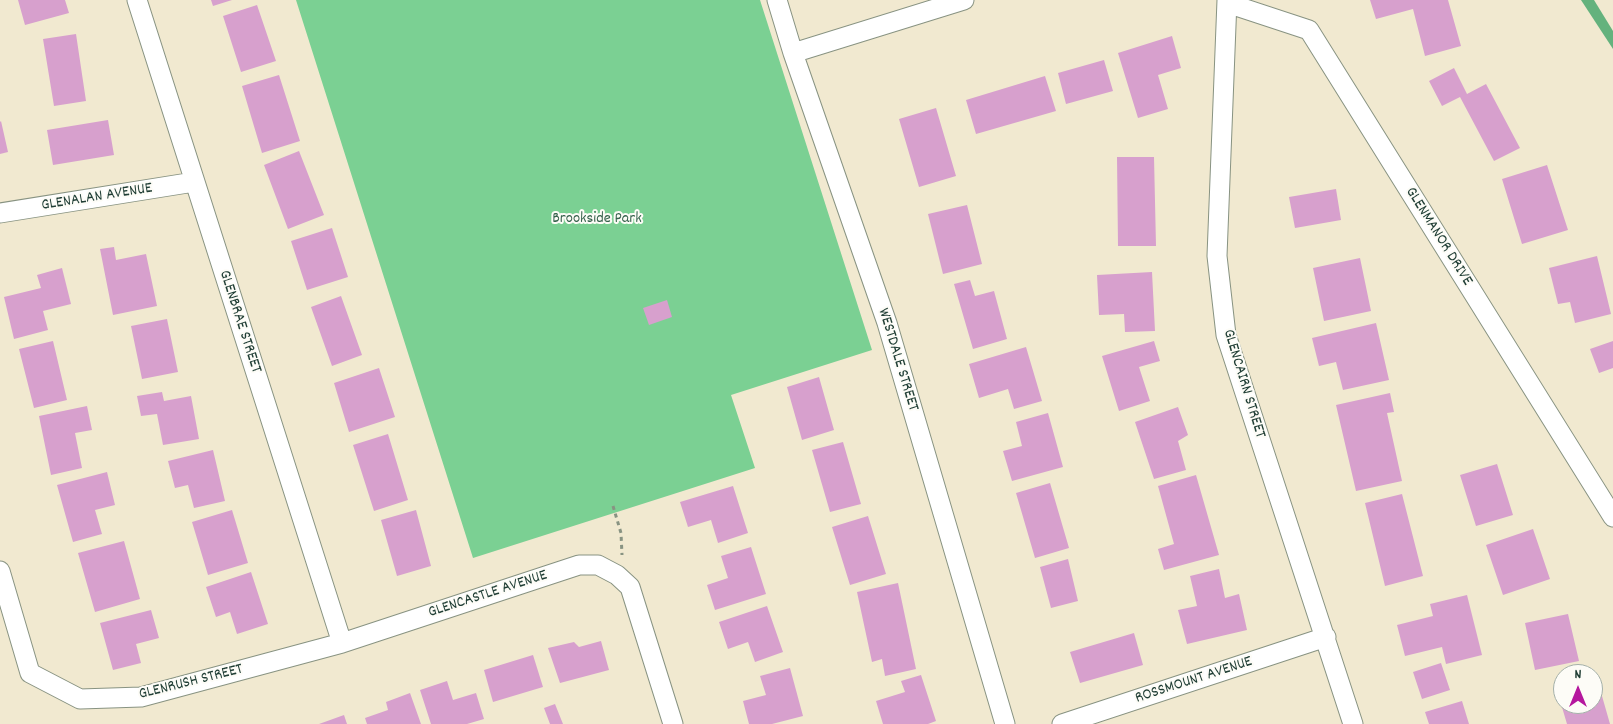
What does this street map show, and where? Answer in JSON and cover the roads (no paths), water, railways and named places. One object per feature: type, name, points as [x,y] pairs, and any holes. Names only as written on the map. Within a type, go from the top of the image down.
[{"type":"street","name":"GLENBRAE STREET","points":[[137,0],[342,643]]},
{"type":"street","name":"WESTDALE STREET","points":[[776,0],[887,323],[1005,724]]},
{"type":"street","points":[[793,53],[964,0]]},
{"type":"street","name":"GLENMANOR DRIVE","points":[[1227,2],[1310,30],[1613,517]]},
{"type":"street","name":"GLENCAIRN STREET","points":[[1227,2],[1217,256],[1226,335],[1353,724]]},
{"type":"street","name":"GLENALAN AVENUE","points":[[0,213],[194,182]]},
{"type":"street","name":"GLENCASTLE AVENUE","points":[[342,643],[580,566],[598,566],[624,581],[673,724]]},
{"type":"street","name":"GLENRUSH STREET","points":[[0,571],[30,672],[80,699],[141,697],[342,643]]},
{"type":"street","name":"ROSSMOUNT AVENUE","points":[[1062,724],[1326,637]]},
{"type":"park label","name":"Brookside Park","points":[[597,220]]}]
